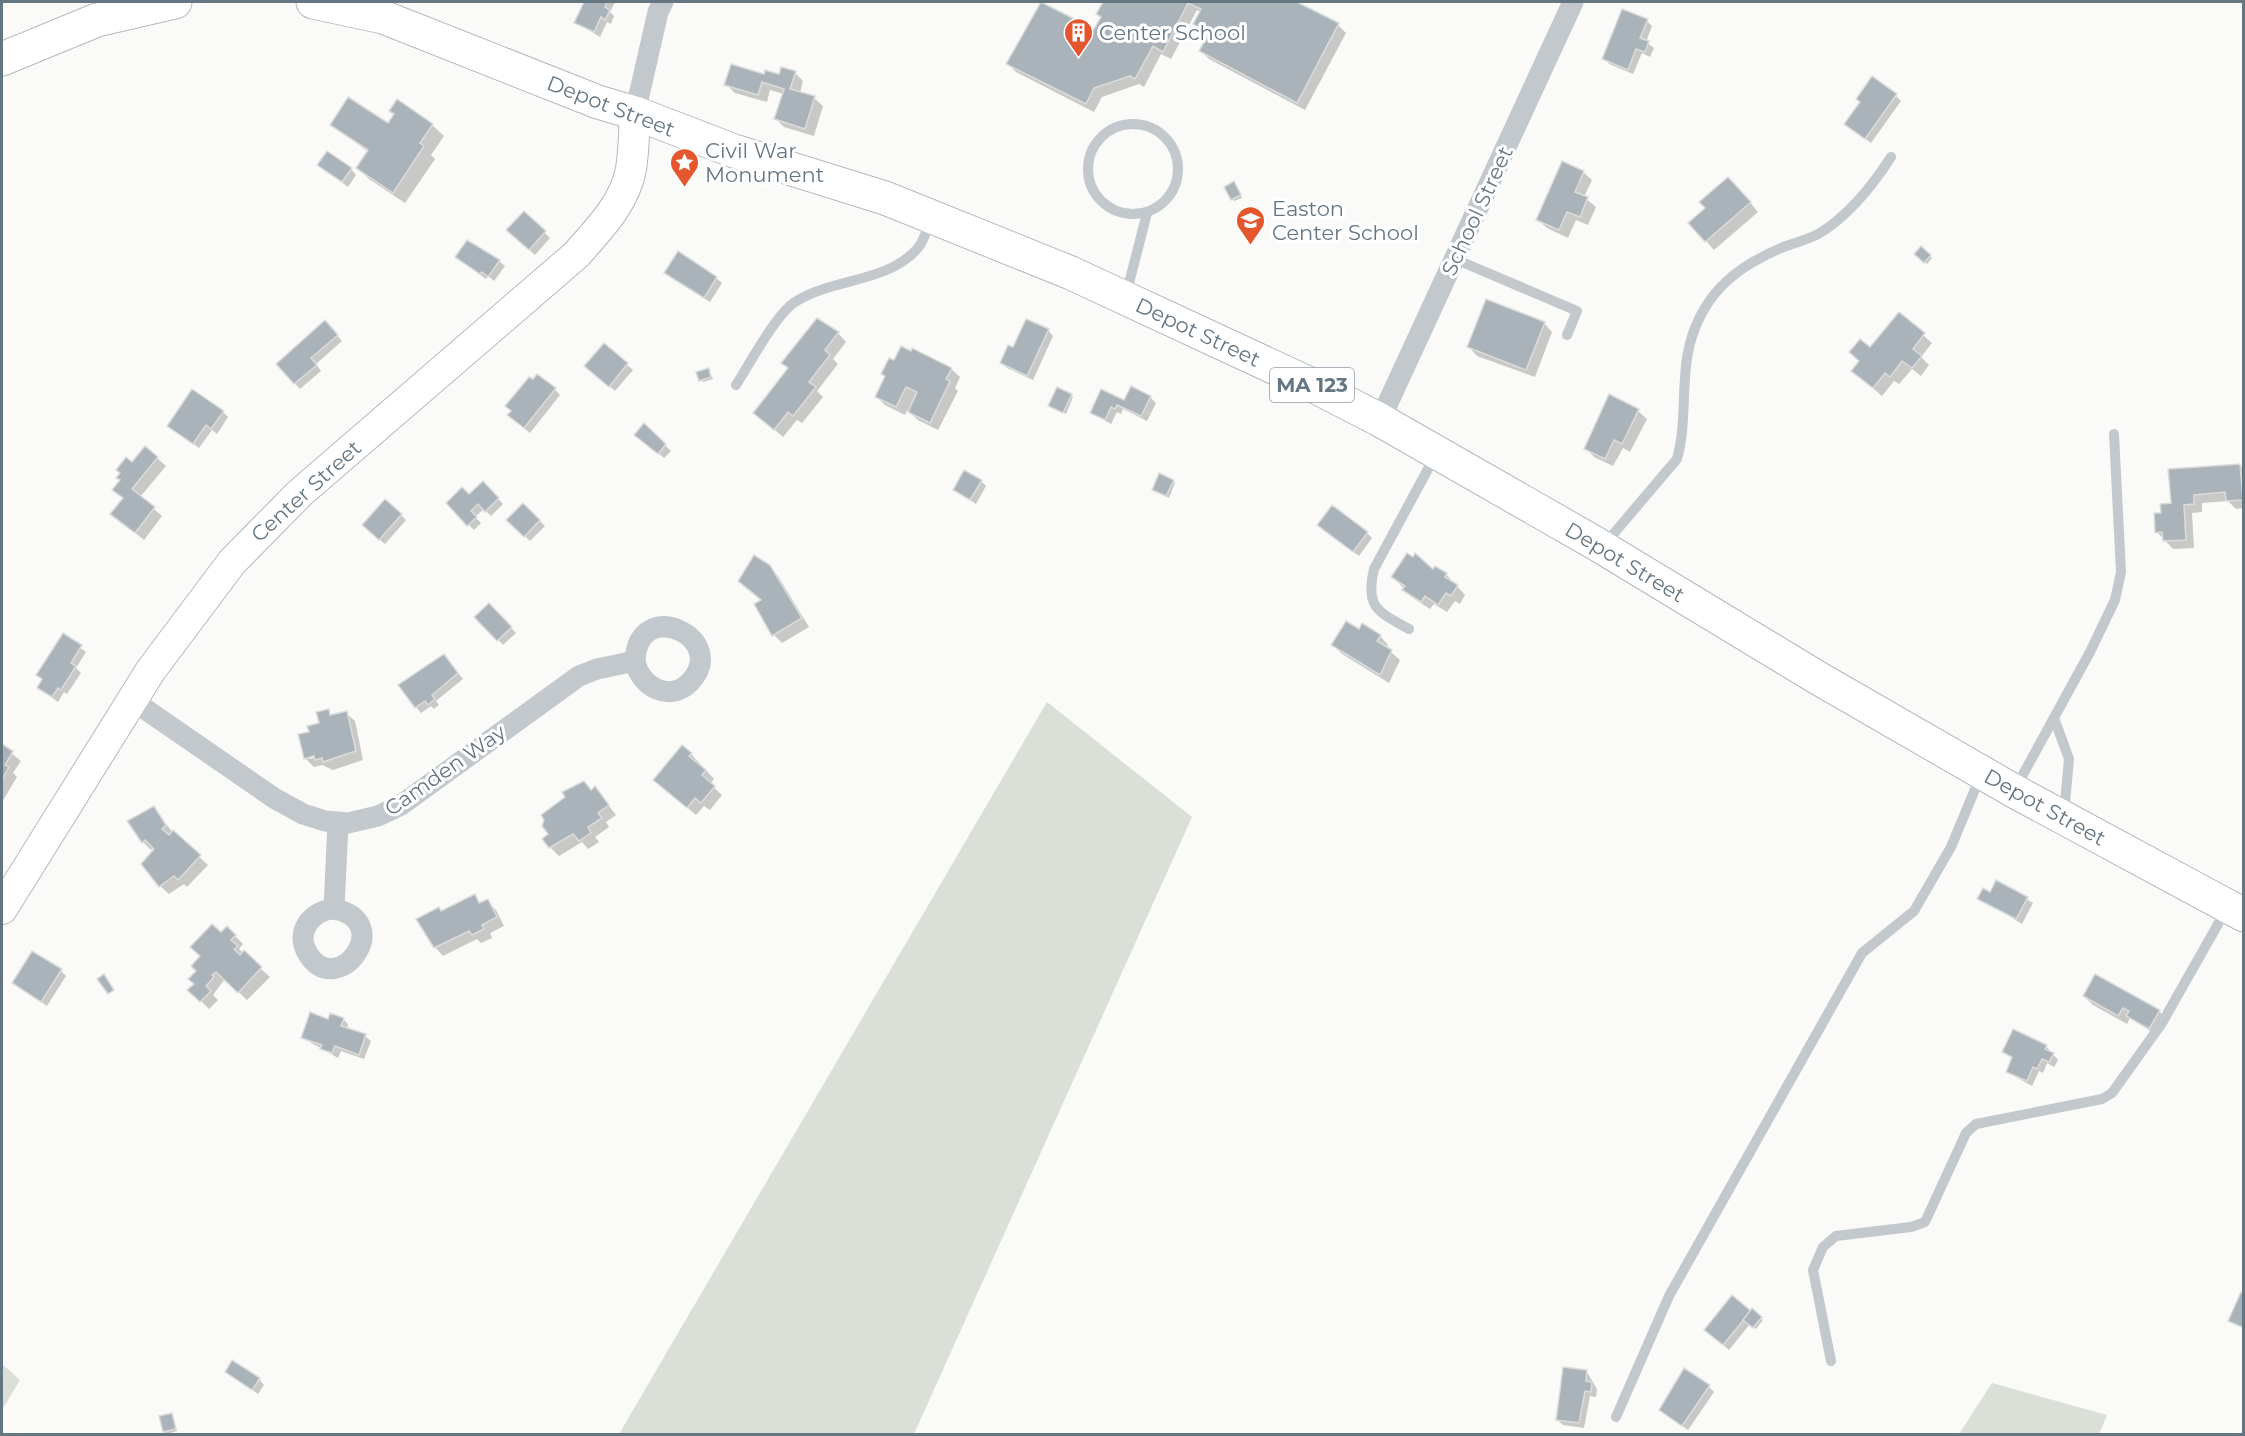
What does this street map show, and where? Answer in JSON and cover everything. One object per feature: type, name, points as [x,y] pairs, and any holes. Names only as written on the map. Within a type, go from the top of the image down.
[{"type":"highway","points":[[2,59],[97,20],[175,2]]},
{"type":"highway","name":"Depot Street","points":[[313,2],[382,17],[598,102],[635,113],[734,151],[885,198],[1071,273],[1125,298],[1380,420],[1602,547],[1818,678],[2014,791],[2235,911]]},
{"type":"main road","name":"Center Street","points":[[2,909],[180,627],[254,538],[300,493],[576,255],[592,238],[624,191],[631,169],[635,113]]},
{"type":"street","points":[[635,113],[658,12],[663,2]]},
{"type":"street","name":"School Street","points":[[1380,420],[1573,2]]},
{"type":"street","name":"Camden Way","points":[[132,700],[286,806],[310,817],[338,823],[359,822],[394,809],[573,680],[597,669],[635,662]]},
{"type":"street","points":[[334,909],[338,823]]},
{"type":"lane","points":[[1125,298],[1147,213],[1161,206],[1171,195],[1178,173],[1175,151],[1166,138],[1155,129],[1140,124],[1125,124],[1111,129],[1099,138],[1091,151],[1087,165],[1088,180],[1094,194],[1105,205],[1118,212],[1132,215],[1147,213]]},
{"type":"lane","points":[[1602,547],[1677,459],[1681,445],[1686,361],[1694,329],[1711,298],[1726,280],[1742,267],[1761,256],[1819,234],[1835,222],[1877,178],[1891,156]]},
{"type":"lane","points":[[736,386],[778,320],[792,303],[816,290],[900,264],[919,248],[932,217]]},
{"type":"lane","points":[[1455,259],[1577,311],[1567,335]]},
{"type":"lane","points":[[2014,791],[2090,652],[2117,590],[2121,572],[2114,434]]},
{"type":"lane","points":[[1409,629],[1378,611],[1369,589],[1374,569],[1437,453]]},
{"type":"lane","points":[[2054,718],[2069,759],[2064,818]]},
{"type":"lane","points":[[1616,1417],[1669,1296],[1829,1010],[1862,953],[1914,911],[1951,847],[1982,772]]},
{"type":"lane","points":[[1831,1361],[1813,1270],[1823,1247],[1836,1236],[1911,1227],[1924,1222],[1966,1133],[1976,1124],[2102,1099],[2112,1093],[2162,1023],[2235,911]]},
{"type":"shaded area","points":[[1047,702],[1192,817],[914,1434],[619,1434]]},
{"type":"shaded area","points":[[2,1364],[20,1380],[2,1410]]},
{"type":"shaded area","points":[[1992,1383],[2107,1415],[2099,1434],[1959,1434]]},
{"type":"building","points":[[584,2],[607,2],[605,7],[610,10],[605,20],[601,17],[594,32],[574,23]]},
{"type":"building","name":"Center School","points":[[1041,2],[1094,29],[1101,17],[1096,14],[1103,2],[1297,2],[1339,23],[1297,103],[1199,51],[1209,33],[1193,24],[1201,9],[1188,3],[1163,52],[1153,46],[1135,79],[1130,76],[1094,88],[1086,104],[1006,64]]},
{"type":"building","points":[[1622,9],[1648,19],[1640,38],[1649,41],[1645,52],[1636,49],[1628,70],[1602,59]]},
{"type":"building","points":[[731,64],[764,74],[765,70],[779,74],[781,67],[796,71],[790,89],[815,96],[805,129],[774,119],[784,89],[762,82],[758,95],[724,85]]},
{"type":"building","points":[[1872,76],[1897,94],[1865,139],[1844,124],[1860,102],[1856,99]]},
{"type":"building","points":[[348,97],[388,123],[394,114],[389,111],[397,99],[433,124],[420,143],[424,146],[393,193],[356,168],[368,150],[330,125]]},
{"type":"building","points":[[327,151],[352,168],[342,182],[317,165]]},
{"type":"building","points":[[1562,161],[1584,171],[1575,192],[1588,197],[1580,217],[1567,212],[1559,230],[1536,220]]},
{"type":"building","points":[[1728,177],[1751,202],[1705,242],[1688,223],[1705,208],[1699,202]]},
{"type":"building","points":[[1234,181],[1241,195],[1231,200],[1224,187]]},
{"type":"building","points":[[524,211],[546,231],[529,250],[506,230]]},
{"type":"building","points":[[467,240],[500,260],[488,277],[455,257]]},
{"type":"building","points":[[1921,246],[1931,255],[1924,263],[1914,254]]},
{"type":"building","points":[[678,251],[717,277],[704,298],[664,273]]},
{"type":"building","points":[[1486,299],[1545,322],[1526,370],[1467,347]]},
{"type":"building","points":[[1899,312],[1925,333],[1913,349],[1922,356],[1912,368],[1902,361],[1890,377],[1885,373],[1873,388],[1851,371],[1859,361],[1849,352],[1860,339],[1870,347]]},
{"type":"building","points":[[817,318],[839,332],[825,350],[830,355],[809,382],[816,387],[793,416],[788,412],[774,430],[753,413],[788,368],[781,363]]},
{"type":"building","points":[[1026,319],[1049,329],[1027,376],[1000,363],[1008,345],[1013,347]]},
{"type":"building","points":[[325,320],[338,335],[311,358],[317,365],[294,384],[276,364]]},
{"type":"building","points":[[604,343],[628,363],[609,387],[584,366]]},
{"type":"building","points":[[901,346],[911,351],[912,348],[952,368],[946,379],[950,381],[930,423],[908,412],[917,392],[906,387],[896,407],[875,397],[885,376],[881,374],[889,358],[894,360]]},
{"type":"building","points":[[709,368],[711,377],[699,381],[696,372]]},
{"type":"building","points":[[537,374],[556,388],[524,428],[507,415],[511,411],[505,406],[529,377],[533,379]]},
{"type":"building","points":[[1131,386],[1151,396],[1141,416],[1117,405],[1115,409],[1111,407],[1105,420],[1090,413],[1101,389],[1124,400]]},
{"type":"building","points":[[1057,387],[1072,394],[1063,413],[1048,406]]},
{"type":"building","points":[[192,389],[224,411],[211,429],[206,425],[193,444],[167,426]]},
{"type":"building","points":[[1609,394],[1639,409],[1622,444],[1614,440],[1605,459],[1584,449]]},
{"type":"building","points":[[644,423],[666,444],[658,454],[634,435]]},
{"type":"building","points":[[145,446],[158,457],[132,489],[155,507],[135,533],[110,514],[123,498],[112,490],[120,480],[116,478],[120,473],[116,470],[126,457],[132,462]]},
{"type":"building","points":[[2240,464],[2243,500],[2226,501],[2225,492],[2194,495],[2194,504],[2184,505],[2186,540],[2163,541],[2162,532],[2155,533],[2154,513],[2161,513],[2160,504],[2171,503],[2168,469]]},
{"type":"building","points":[[964,470],[982,480],[970,500],[953,490]]},
{"type":"building","points":[[1159,473],[1174,480],[1166,496],[1152,490]]},
{"type":"building","points":[[483,481],[499,498],[485,512],[478,504],[471,511],[477,517],[467,526],[446,503],[462,487],[469,494]]},
{"type":"building","points":[[385,499],[402,514],[379,540],[362,525]]},
{"type":"building","points":[[523,503],[540,520],[524,537],[506,520]]},
{"type":"building","points":[[1332,505],[1368,532],[1353,552],[1317,525]]},
{"type":"building","points":[[1407,553],[1413,557],[1415,553],[1433,569],[1435,566],[1447,573],[1445,577],[1458,585],[1451,596],[1446,593],[1438,605],[1425,596],[1421,602],[1402,590],[1405,586],[1391,577]]},
{"type":"building","points":[[754,555],[770,565],[802,618],[772,636],[754,604],[761,600],[738,581]]},
{"type":"building","points":[[489,603],[512,627],[497,641],[474,617]]},
{"type":"building","points":[[1346,621],[1359,629],[1362,623],[1381,635],[1377,641],[1392,650],[1380,675],[1331,645]]},
{"type":"building","points":[[63,633],[82,645],[71,663],[76,666],[61,690],[58,688],[52,697],[37,688],[42,679],[36,675]]},
{"type":"building","points":[[444,654],[458,673],[432,695],[435,699],[428,705],[425,701],[415,708],[398,685]]},
{"type":"building","points":[[329,709],[330,715],[347,711],[356,751],[323,762],[322,758],[315,760],[314,756],[304,759],[298,734],[309,732],[307,726],[319,723],[316,712]]},
{"type":"building","points":[[2,744],[13,751],[5,765],[9,767],[2,780]]},
{"type":"building","points":[[682,745],[692,753],[689,756],[706,770],[702,775],[715,786],[701,803],[695,798],[687,808],[653,780]]},
{"type":"building","points":[[584,781],[591,790],[595,786],[609,805],[598,813],[602,818],[588,827],[591,833],[579,841],[573,834],[549,848],[542,839],[548,834],[542,826],[544,820],[541,815],[565,797],[562,792]]},
{"type":"building","points":[[154,806],[166,825],[162,829],[169,835],[173,830],[201,855],[178,880],[174,876],[159,887],[141,864],[154,849],[145,840],[142,843],[127,821]]},
{"type":"building","points":[[1996,880],[2028,897],[2016,919],[1977,899],[1983,888],[1990,892]]},
{"type":"building","points":[[475,894],[479,903],[488,899],[497,917],[482,925],[484,929],[472,935],[469,931],[434,948],[416,919],[439,907],[441,911]]},
{"type":"building","points":[[212,924],[221,932],[227,926],[236,935],[231,940],[238,946],[234,949],[240,955],[244,950],[262,967],[238,993],[216,972],[206,986],[211,991],[200,1002],[187,990],[194,984],[188,979],[196,971],[191,966],[200,956],[190,947]]},
{"type":"building","points":[[32,951],[62,969],[41,1002],[12,983]]},
{"type":"building","points":[[104,974],[114,990],[108,994],[97,979]]},
{"type":"building","points":[[2095,974],[2160,1010],[2149,1029],[2126,1016],[2129,1011],[2123,1008],[2118,1016],[2083,996]]},
{"type":"building","points":[[310,1012],[328,1019],[330,1013],[344,1018],[341,1026],[366,1034],[359,1055],[335,1046],[332,1053],[320,1049],[322,1045],[301,1038]]},
{"type":"building","points":[[2013,1029],[2047,1045],[2045,1049],[2054,1053],[2049,1062],[2042,1059],[2037,1069],[2033,1067],[2027,1081],[2006,1072],[2012,1057],[2002,1052]]},
{"type":"building","points":[[2241,1292],[2244,1293],[2244,1328],[2228,1321]]},
{"type":"building","points":[[1732,1295],[1751,1311],[1723,1345],[1704,1330]]},
{"type":"building","points":[[1752,1308],[1762,1317],[1753,1328],[1743,1320]]},
{"type":"building","points":[[232,1360],[260,1378],[252,1390],[225,1372]]},
{"type":"building","points":[[1563,1367],[1587,1370],[1586,1381],[1592,1382],[1591,1392],[1585,1391],[1579,1423],[1556,1420]]},
{"type":"building","points":[[1684,1368],[1710,1385],[1682,1426],[1659,1410]]},
{"type":"building","points":[[172,1413],[176,1429],[163,1432],[159,1416]]},
{"type":"place","name":"Center School","points":[[1078,58]]},
{"type":"place","name":"Civil War Monument","points":[[684,188]]},
{"type":"place","name":"Easton Center School","points":[[1251,246]]}]
